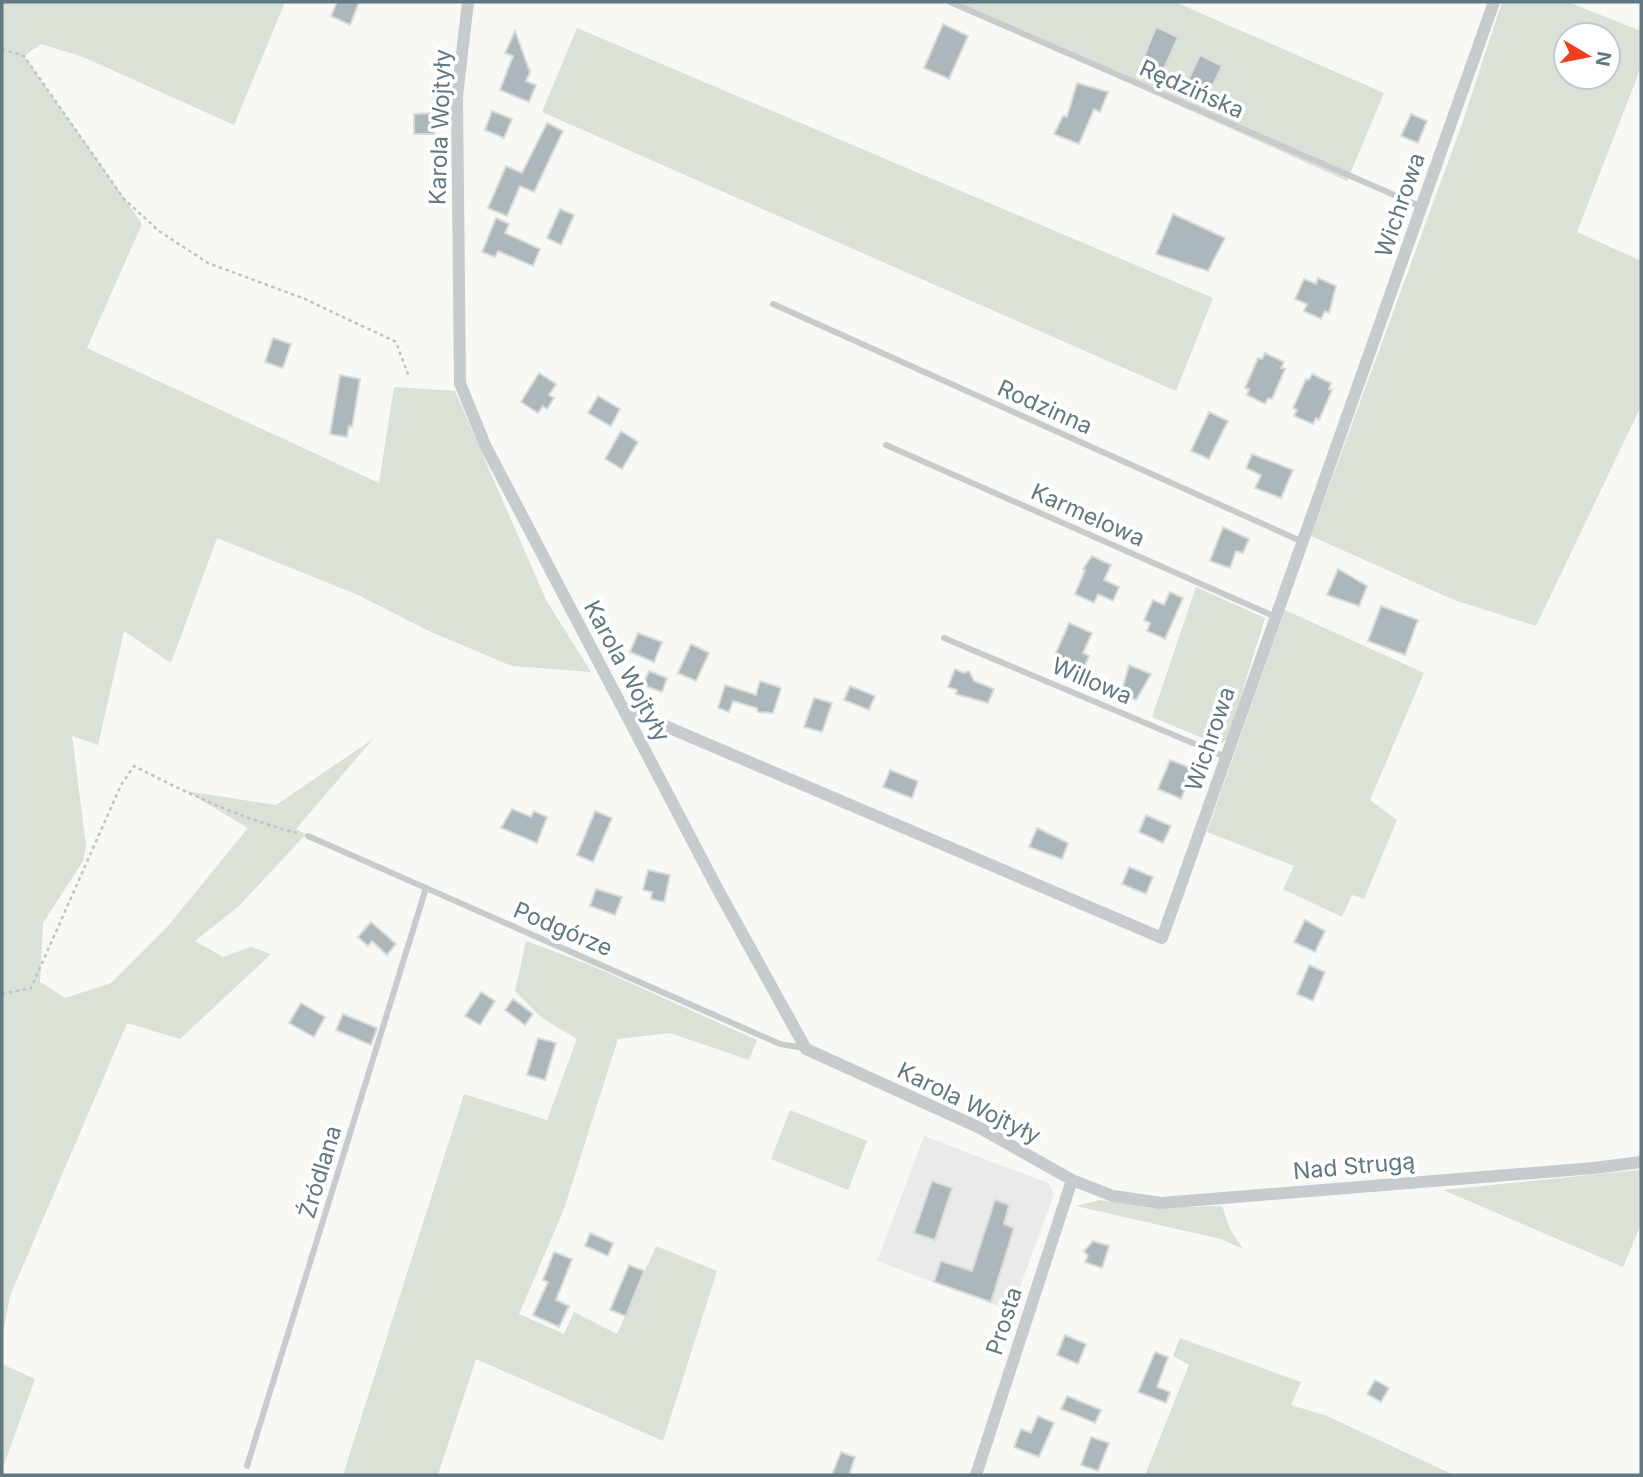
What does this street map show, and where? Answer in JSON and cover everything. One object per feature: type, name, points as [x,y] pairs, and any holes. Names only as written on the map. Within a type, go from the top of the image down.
[{"type":"street","name":"Karola Wojtyły","points":[[468,2],[457,96],[460,383],[485,445],[717,888],[806,1049],[981,1128],[1072,1180]]},
{"type":"street","name":"Wichrowa","points":[[624,708],[1163,938],[1494,2]]},
{"type":"street","name":"Nad Strugą","points":[[1072,1180],[1113,1196],[1161,1203],[1594,1168],[1641,1161]]},
{"type":"street","name":"Prosta","points":[[976,1475],[1072,1180]]},
{"type":"lane","name":"Rędzińska","points":[[950,2],[1422,207]]},
{"type":"lane","name":"Rodzinna","points":[[773,304],[1303,542]]},
{"type":"lane","name":"Karmelowa","points":[[886,445],[1276,617]]},
{"type":"lane","name":"Willowa","points":[[944,638],[1226,757]]},
{"type":"lane","name":"Podgórze","points":[[308,836],[780,1044],[806,1049]]},
{"type":"lane","name":"Źródlana","points":[[247,1466],[426,888]]},
{"type":"path","points":[[2,49],[24,56],[124,200],[159,232],[208,263],[304,299],[396,342],[409,377]]},
{"type":"path","points":[[2,994],[31,988],[121,785],[134,766],[200,799],[257,822],[308,836]]},
{"type":"shaded area","points":[[2,2],[285,2],[234,125],[83,57],[41,44],[24,56],[142,224],[87,348],[379,483],[394,387],[455,391],[546,600],[591,672],[512,666],[431,632],[358,595],[217,538],[171,663],[124,631],[98,745],[72,736],[86,846],[83,861],[43,923],[40,982],[65,998],[111,983],[168,926],[248,828],[186,791],[276,805],[373,739],[296,829],[306,834],[239,906],[195,941],[223,957],[251,947],[271,954],[180,1039],[127,1023],[10,1296],[2,1339]]},
{"type":"shaded area","points":[[949,2],[1175,2],[1384,93],[1347,181]]},
{"type":"shaded area","points":[[1502,2],[1568,2],[1616,21],[1552,21],[1552,91],[1622,91],[1622,23],[1641,31],[1641,67],[1577,232],[1641,261],[1641,406],[1536,626],[1454,600],[1311,536],[1461,127]]},
{"type":"shaded area","points":[[577,28],[1213,298],[1176,391],[542,112]]},
{"type":"shaded area","points":[[1196,587],[1265,618],[1228,738],[1219,745],[1152,717]]},
{"type":"shaded area","points":[[1285,610],[1424,673],[1370,800],[1397,820],[1364,899],[1352,895],[1342,917],[1283,889],[1294,866],[1207,832]]},
{"type":"shaded area","points":[[526,941],[590,965],[757,1040],[749,1060],[670,1033],[618,1039],[564,1209],[519,1314],[564,1334],[574,1312],[617,1334],[656,1246],[717,1271],[663,1441],[476,1359],[438,1475],[343,1475],[464,1094],[547,1120],[577,1039],[542,1018],[515,991]]},
{"type":"shaded area","points":[[790,1110],[867,1141],[848,1190],[771,1159]]},
{"type":"shaded area","points":[[924,1136],[1048,1183],[1054,1194],[1011,1311],[877,1261]]},
{"type":"shaded area","points":[[1641,1171],[1641,1224],[1623,1267],[1443,1190]]},
{"type":"shaded area","points":[[1100,1200],[1151,1208],[1222,1206],[1230,1229],[1243,1249],[1221,1239],[1076,1206]]},
{"type":"shaded area","points":[[1180,1338],[1301,1382],[1291,1405],[1327,1416],[1454,1475],[1145,1475],[1189,1365],[1173,1356]]},
{"type":"shaded area","points":[[2,1364],[35,1379],[2,1470]]},
{"type":"building","points":[[337,2],[359,2],[350,25],[331,16]]},
{"type":"building","points":[[943,24],[968,36],[949,79],[924,68]]},
{"type":"building","points":[[1156,27],[1178,37],[1162,73],[1141,65]]},
{"type":"building","points":[[515,31],[530,72],[526,81],[536,85],[529,102],[500,90],[513,56],[505,53]]},
{"type":"building","points":[[1200,55],[1222,66],[1208,95],[1186,85]]},
{"type":"building","points":[[1077,83],[1108,92],[1100,112],[1094,109],[1079,144],[1054,134],[1063,116],[1067,117]]},
{"type":"building","points":[[492,111],[512,119],[504,138],[485,130]]},
{"type":"building","points":[[434,113],[434,134],[414,134],[414,114]]},
{"type":"building","points":[[1411,114],[1427,121],[1418,143],[1401,136]]},
{"type":"building","points":[[547,123],[563,131],[534,192],[520,186],[507,216],[488,208],[506,166],[522,173]]},
{"type":"building","points":[[560,209],[574,215],[561,245],[547,238]]},
{"type":"building","points":[[1173,214],[1225,238],[1208,271],[1156,254]]},
{"type":"building","points":[[496,218],[509,224],[505,233],[540,249],[533,266],[498,251],[495,257],[482,252]]},
{"type":"building","points":[[1318,278],[1336,286],[1329,313],[1325,311],[1321,319],[1304,311],[1307,304],[1295,299],[1304,279],[1316,284]]},
{"type":"building","points":[[273,338],[291,344],[283,368],[265,362]]},
{"type":"building","points":[[1265,353],[1284,362],[1281,368],[1285,369],[1272,399],[1268,398],[1265,404],[1247,395],[1249,389],[1245,388],[1258,358],[1262,359]]},
{"type":"building","points":[[539,373],[556,384],[549,395],[554,398],[547,409],[543,406],[538,413],[521,402]]},
{"type":"building","points":[[1312,374],[1331,383],[1329,389],[1332,390],[1319,420],[1316,418],[1313,424],[1294,416],[1297,410],[1293,408],[1306,379],[1309,380]]},
{"type":"building","points":[[340,375],[360,379],[352,427],[349,426],[347,437],[330,434]]},
{"type":"building","points":[[598,396],[620,409],[611,426],[588,413]]},
{"type":"building","points":[[1209,412],[1228,421],[1209,459],[1191,451]]},
{"type":"building","points":[[621,431],[638,442],[622,469],[605,459]]},
{"type":"building","points":[[1252,454],[1293,470],[1281,498],[1255,488],[1261,475],[1246,468]]},
{"type":"building","points":[[1223,527],[1249,539],[1243,553],[1236,551],[1230,568],[1210,561]]},
{"type":"building","points":[[1092,556],[1111,565],[1104,580],[1119,587],[1113,601],[1098,594],[1094,603],[1075,594],[1085,570],[1083,569]]},
{"type":"building","points":[[1338,569],[1367,586],[1359,606],[1327,595]]},
{"type":"building","points":[[1170,592],[1183,598],[1165,639],[1147,631],[1150,623],[1144,620],[1153,600],[1164,605]]},
{"type":"building","points":[[1381,606],[1418,620],[1405,655],[1368,641]]},
{"type":"building","points":[[1069,623],[1092,633],[1083,653],[1089,656],[1083,670],[1055,655]]},
{"type":"building","points":[[638,633],[662,642],[654,662],[630,652]]},
{"type":"building","points":[[691,644],[709,653],[696,681],[678,673]]},
{"type":"building","points":[[1129,665],[1151,674],[1136,700],[1121,694]]},
{"type":"building","points":[[955,669],[964,673],[969,671],[974,681],[994,689],[988,703],[956,694],[957,690],[948,687]]},
{"type":"building","points":[[649,671],[667,678],[662,692],[643,685]]},
{"type":"building","points":[[760,681],[781,688],[773,713],[758,712],[757,708],[733,701],[729,712],[718,708],[725,685],[756,695]]},
{"type":"building","points":[[850,686],[875,696],[869,710],[844,700]]},
{"type":"building","points":[[814,698],[832,703],[822,732],[804,727]]},
{"type":"building","points":[[1170,760],[1193,769],[1181,799],[1158,789]]},
{"type":"building","points":[[890,770],[918,781],[912,798],[883,787]]},
{"type":"building","points":[[512,809],[531,817],[534,811],[547,817],[537,843],[501,828]]},
{"type":"building","points":[[595,811],[612,818],[593,862],[577,855]]},
{"type":"building","points":[[1146,815],[1171,826],[1163,843],[1139,832]]},
{"type":"building","points":[[1037,828],[1068,843],[1062,859],[1029,847]]},
{"type":"building","points":[[1129,867],[1153,877],[1146,894],[1122,884]]},
{"type":"building","points":[[648,870],[670,875],[664,902],[651,899],[652,892],[643,890]]},
{"type":"building","points":[[596,889],[622,897],[615,915],[590,906]]},
{"type":"building","points":[[1305,920],[1325,931],[1315,952],[1294,942]]},
{"type":"building","points":[[371,922],[396,944],[387,955],[372,941],[368,946],[358,937]]},
{"type":"building","points":[[1309,965],[1325,972],[1313,1001],[1297,994]]},
{"type":"building","points":[[481,992],[495,1001],[480,1025],[465,1016]]},
{"type":"building","points":[[513,999],[533,1014],[525,1025],[505,1010]]},
{"type":"building","points":[[301,1003],[325,1017],[314,1037],[289,1023]]},
{"type":"building","points":[[343,1014],[377,1028],[371,1045],[336,1030]]},
{"type":"building","points":[[538,1038],[556,1043],[545,1080],[527,1075]]},
{"type":"building","points":[[932,1181],[952,1188],[935,1240],[914,1233]]},
{"type":"building","points":[[995,1200],[1009,1205],[1004,1224],[1014,1228],[991,1302],[934,1282],[941,1261],[972,1271]]},
{"type":"building","points":[[590,1233],[613,1243],[608,1256],[585,1246]]},
{"type":"building","points":[[1093,1241],[1109,1246],[1102,1268],[1085,1262],[1088,1256],[1084,1251]]},
{"type":"building","points":[[554,1252],[572,1259],[556,1300],[569,1306],[559,1327],[533,1315],[548,1282],[543,1280]]},
{"type":"building","points":[[629,1265],[644,1271],[626,1316],[610,1310]]},
{"type":"building","points":[[1065,1335],[1086,1344],[1078,1364],[1057,1355]]},
{"type":"building","points":[[1155,1352],[1168,1357],[1157,1387],[1170,1392],[1166,1403],[1138,1392]]},
{"type":"building","points":[[1375,1380],[1389,1388],[1381,1402],[1367,1394]]},
{"type":"building","points":[[1067,1396],[1101,1410],[1095,1423],[1061,1409]]},
{"type":"building","points":[[1038,1416],[1054,1423],[1039,1457],[1014,1447],[1021,1429],[1031,1433]]},
{"type":"building","points":[[1091,1437],[1109,1443],[1098,1471],[1081,1465]]},
{"type":"building","points":[[841,1452],[855,1457],[849,1475],[832,1475]]}]
